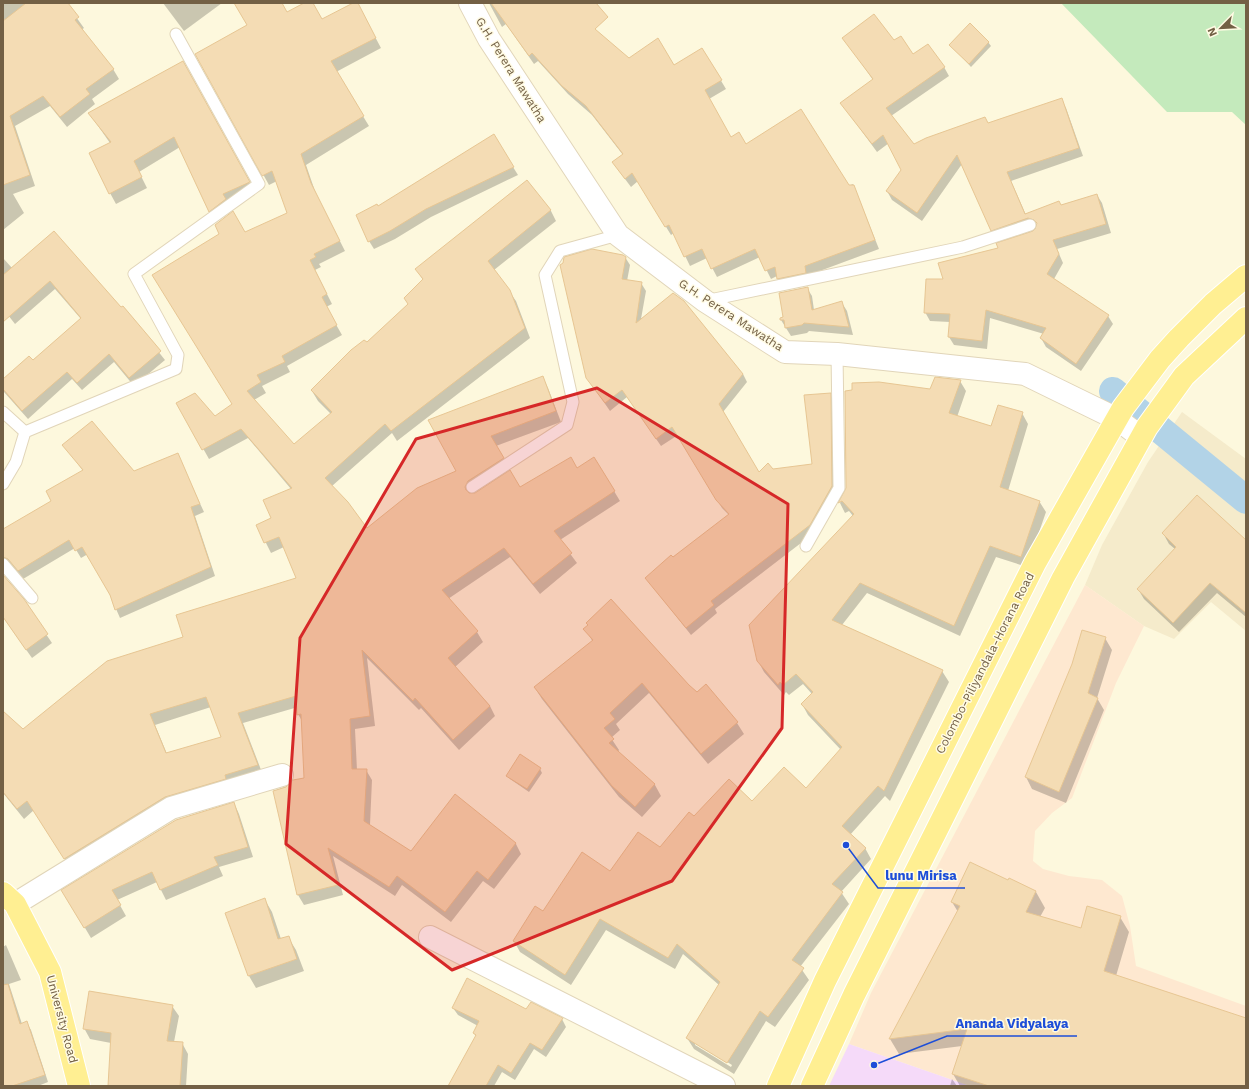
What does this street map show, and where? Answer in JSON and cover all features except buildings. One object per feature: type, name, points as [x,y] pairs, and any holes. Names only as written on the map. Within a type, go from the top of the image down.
[{"type":"main road","name":"Colombo-Piliyandala-Horana Road","points":[[778,1086],[825,982],[1035,563],[1120,413],[1160,359],[1213,304],[1246,276]]},
{"type":"main road","points":[[812,1086],[854,996],[1063,578],[1144,432],[1184,376],[1246,318]]},
{"type":"main road","name":"University Road","points":[[9,898],[50,972],[79,1086]]},
{"type":"main road","points":[[825,982],[854,996]]},
{"type":"street","name":"G.H. Perera Mawatha","points":[[470,3],[489,39],[618,235],[705,301],[785,352],[837,354],[1025,374],[1120,413],[1144,432]]},
{"type":"street","points":[[9,898],[171,808],[282,775]]},
{"type":"street","points":[[430,937],[724,1086]]},
{"type":"lane","points":[[25,432],[176,369],[178,355],[134,274],[259,184],[176,34]]},
{"type":"lane","points":[[705,301],[963,247],[1030,225]]},
{"type":"lane","points":[[472,487],[567,426],[573,402],[545,275],[560,251],[618,235]]},
{"type":"lane","points":[[806,546],[839,488],[837,354]]},
{"type":"lane","points":[[3,412],[25,432]]},
{"type":"lane","points":[[3,484],[16,462],[25,432]]},
{"type":"lane","points":[[3,564],[32,598]]},
{"type":"highlighted area","points":[[597,388],[788,504],[782,728],[672,881],[452,970],[286,844],[300,638],[416,439]]},
{"type":"shaded area","points":[[1182,412],[1246,459],[1246,631],[1211,602],[1174,639],[1144,626],[1085,585],[1102,545],[1148,462]]},
{"type":"shaded area","points":[[1085,585],[1144,626],[1116,683],[1072,798],[1052,813],[1035,831],[1033,861],[1043,869],[1069,876],[1102,880],[1122,896],[1130,926],[1136,966],[1246,1006],[1246,1086],[970,1086],[849,1044],[871,993]]},
{"type":"shaded area","points":[[849,1044],[970,1086],[829,1086]]},
{"type":"green space","points":[[1061,3],[1246,3],[1246,125],[1232,112],[1167,112]]},
{"type":"waterway","points":[[1113,391],[1246,500]]},
{"type":"place","name":"lunu Mirisa","points":[[846,845]]},
{"type":"place","name":"Ananda Vidyalaya","points":[[874,1065]]}]
